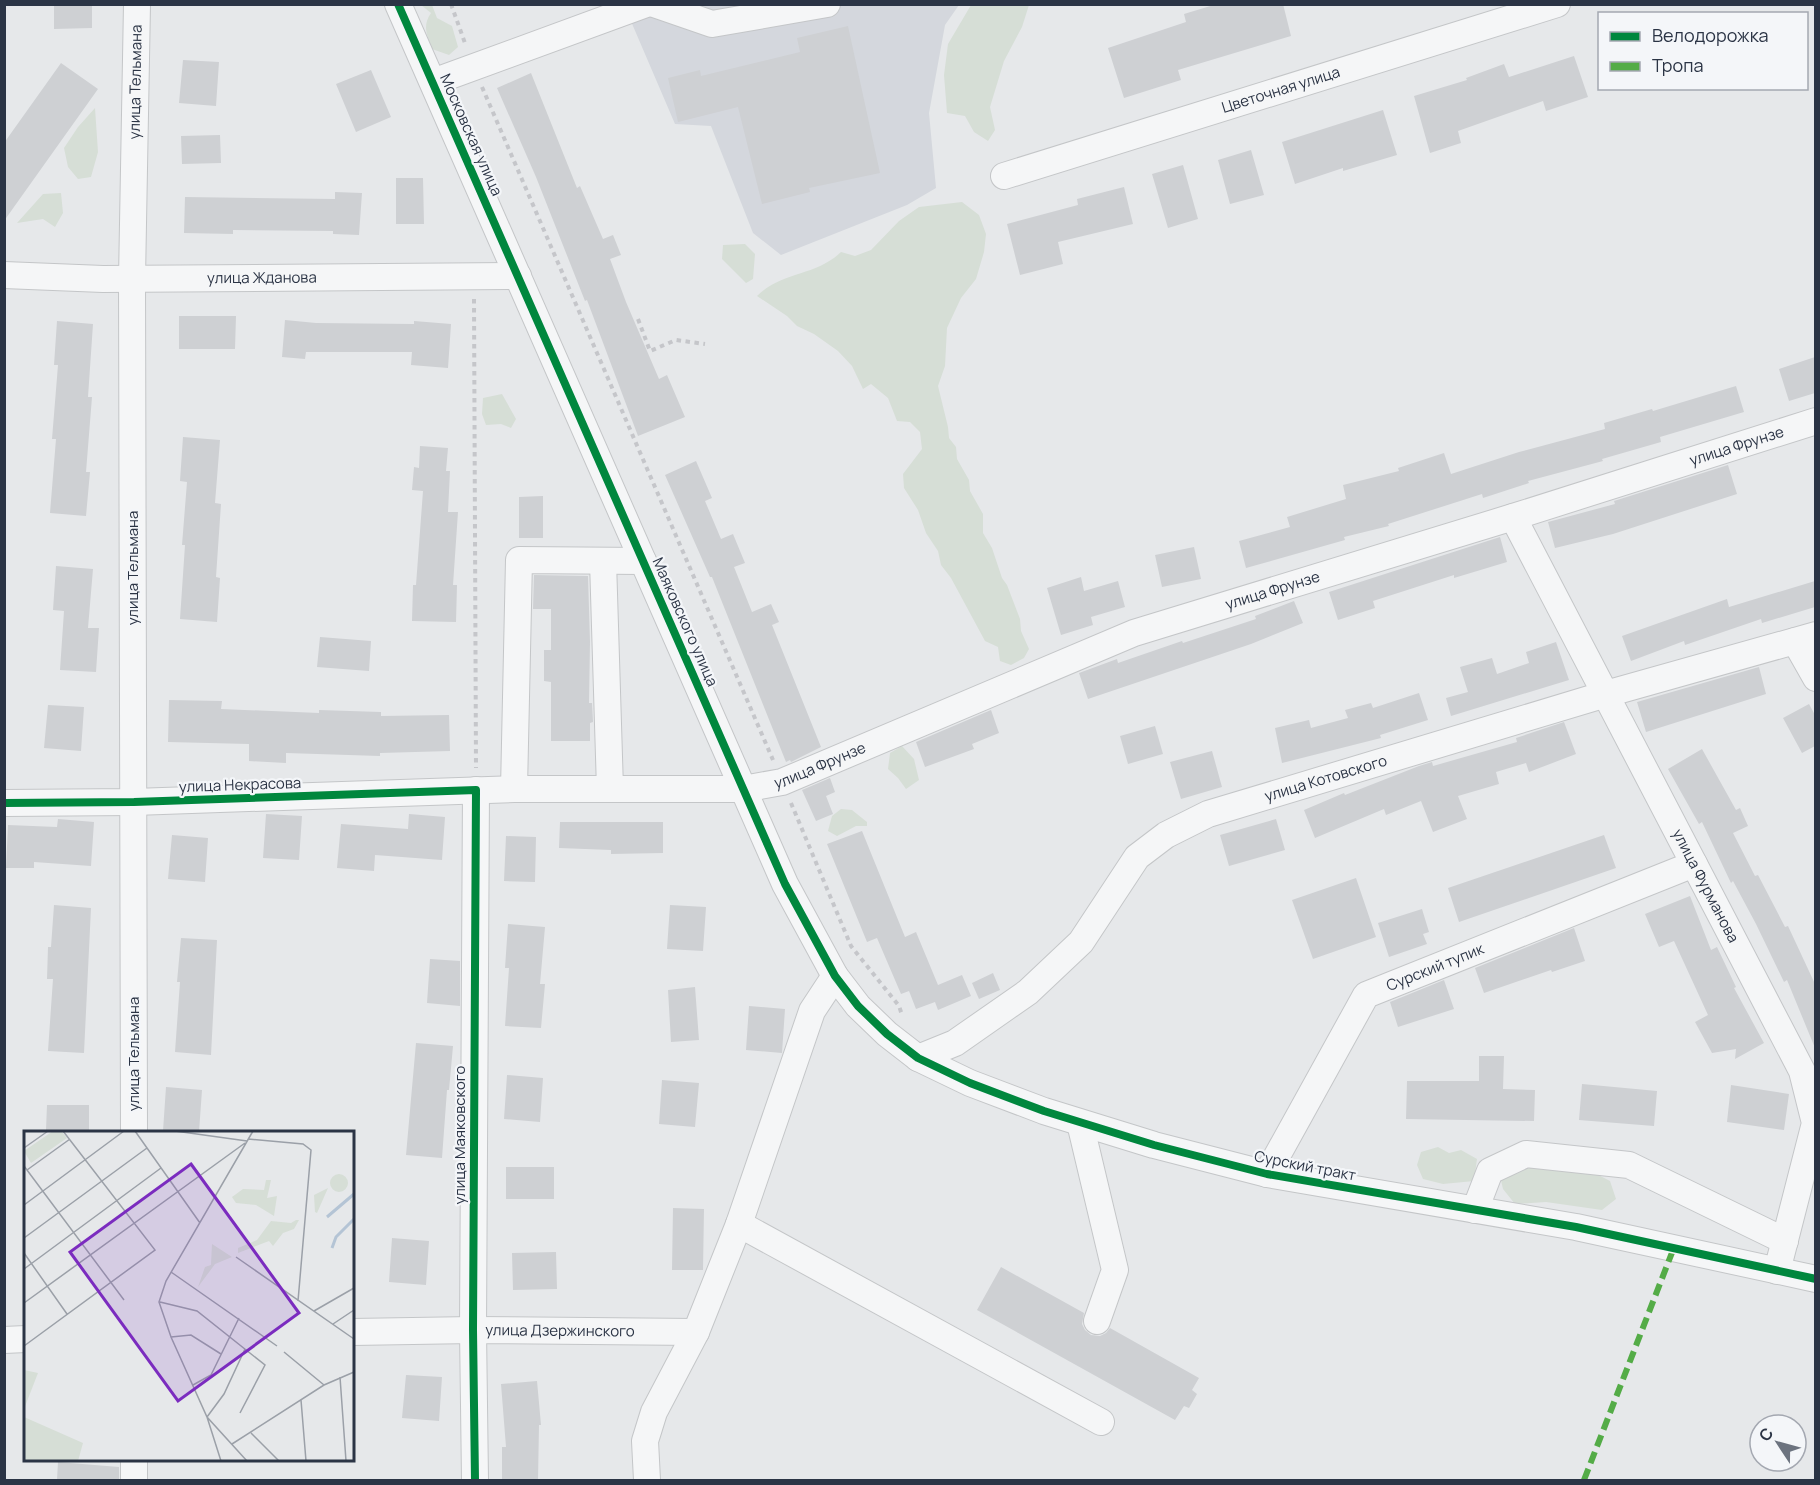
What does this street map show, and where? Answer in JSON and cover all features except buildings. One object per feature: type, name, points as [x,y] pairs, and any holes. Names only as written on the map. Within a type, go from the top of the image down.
[{"type":"street","name":"улица Тельмана","points":[[134,1131],[132,279],[137,4]]},
{"type":"street","name":"Московская улица","points":[[398,4],[518,276]]},
{"type":"street","points":[[433,82],[646,4]]},
{"type":"street","points":[[654,4],[712,24],[827,4]]},
{"type":"street","name":"Цветочная улица","points":[[1004,176],[1557,4]]},
{"type":"street","name":"улица Жданова","points":[[4,275],[132,279],[518,276]]},
{"type":"street","name":"Маяковского улица","points":[[518,276],[785,884],[835,976]]},
{"type":"street","name":"улица Фрунзе","points":[[743,789],[782,782],[1134,633],[1513,517],[1815,421]]},
{"type":"street","name":"улица Фурманова","points":[[1513,517],[1802,1071],[1815,1123],[1777,1271]]},
{"type":"street","points":[[514,789],[519,560],[643,561]]},
{"type":"street","points":[[603,561],[610,789]]},
{"type":"street","points":[[1805,638],[1815,678]]},
{"type":"street","name":"улица Котовского","points":[[918,1058],[955,1044],[1028,992],[1081,942],[1137,857],[1166,835],[1209,814],[1606,694],[1805,638]]},
{"type":"street","name":"улица Некрасова","points":[[4,803],[134,802],[514,789],[743,789]]},
{"type":"street","name":"улица Маяковского","points":[[475,1480],[472,1330],[477,790]]},
{"type":"street","name":"Сурский тупик","points":[[1267,1174],[1366,995],[1694,864]]},
{"type":"street","points":[[648,1480],[645,1441],[654,1412],[696,1332],[739,1224],[812,1011],[835,976]]},
{"type":"street","name":"Сурский тракт","points":[[835,976],[858,1006],[886,1034],[918,1058],[981,1087],[1044,1112],[1154,1145],[1267,1174],[1576,1227],[1815,1279]]},
{"type":"street","points":[[1080,1123],[1115,1270],[1097,1321]]},
{"type":"street","points":[[1475,1210],[1490,1171],[1526,1154],[1629,1165],[1785,1241]]},
{"type":"street","points":[[739,1224],[1101,1422]]},
{"type":"street","name":"улица Дзержинского","points":[[354,1332],[472,1330],[696,1332]]},
{"type":"street","points":[[4,1340],[24,1339]]},
{"type":"street","points":[[134,1461],[134,1480]]},
{"type":"path","points":[[451,4],[502,135],[851,946],[899,1006],[903,1016]]},
{"type":"path","points":[[474,276],[477,790]]},
{"type":"path","points":[[638,318],[650,351],[676,340],[705,345]]},
{"type":"shaded area","points":[[421,5],[432,5],[437,18],[452,26],[458,47],[449,55],[432,49],[426,26],[431,13]]},
{"type":"shaded area","points":[[624,5],[959,5],[945,25],[929,113],[936,188],[907,205],[781,255],[753,233],[711,126],[675,124]]},
{"type":"shaded area","points":[[971,5],[1029,5],[1022,27],[1004,61],[990,107],[995,130],[988,141],[974,132],[965,116],[947,113],[944,75],[948,44]]},
{"type":"shaded area","points":[[95,108],[98,152],[91,177],[78,179],[68,167],[64,148]]},
{"type":"shaded area","points":[[61,193],[63,213],[55,227],[43,219],[17,223],[43,194]]},
{"type":"shaded area","points":[[962,202],[979,215],[986,234],[984,252],[976,279],[961,298],[947,328],[945,366],[938,386],[949,438],[956,447],[957,459],[969,480],[970,491],[983,514],[983,533],[992,548],[1002,578],[1007,585],[1029,649],[1024,658],[1011,665],[1000,661],[998,647],[985,641],[951,578],[941,565],[938,551],[926,533],[918,510],[904,488],[903,474],[922,449],[920,432],[910,422],[897,421],[888,398],[871,384],[863,389],[852,366],[838,351],[814,334],[797,326],[787,316],[757,296],[778,282],[821,266],[841,252],[855,256],[871,250],[899,221],[919,207]]},
{"type":"shaded area","points":[[745,244],[755,254],[753,279],[746,283],[722,259],[723,245]]},
{"type":"shaded area","points":[[502,394],[516,419],[511,428],[501,424],[486,425],[482,414],[483,398]]},
{"type":"shaded area","points":[[902,746],[914,759],[919,780],[906,789],[888,769],[890,753]]},
{"type":"shaded area","points":[[841,809],[852,810],[867,822],[867,826],[856,826],[837,836],[828,831],[832,816]]},
{"type":"shaded area","points":[[1438,1147],[1449,1153],[1461,1150],[1477,1159],[1474,1181],[1443,1184],[1423,1179],[1417,1165],[1421,1152]]},
{"type":"shaded area","points":[[1533,1162],[1575,1163],[1610,1181],[1616,1199],[1602,1210],[1546,1202],[1515,1204],[1503,1189],[1500,1176]]},
{"type":"marked path","points":[[1584,1480],[1673,1250]]},
{"type":"cycle path","points":[[398,4],[785,884],[835,976],[858,1006],[887,1034],[918,1058],[970,1083],[1044,1111],[1154,1145],[1267,1174],[1576,1227],[1816,1279]]},
{"type":"cycle path","points":[[4,803],[134,802],[476,790],[473,1330],[475,1480]]}]
